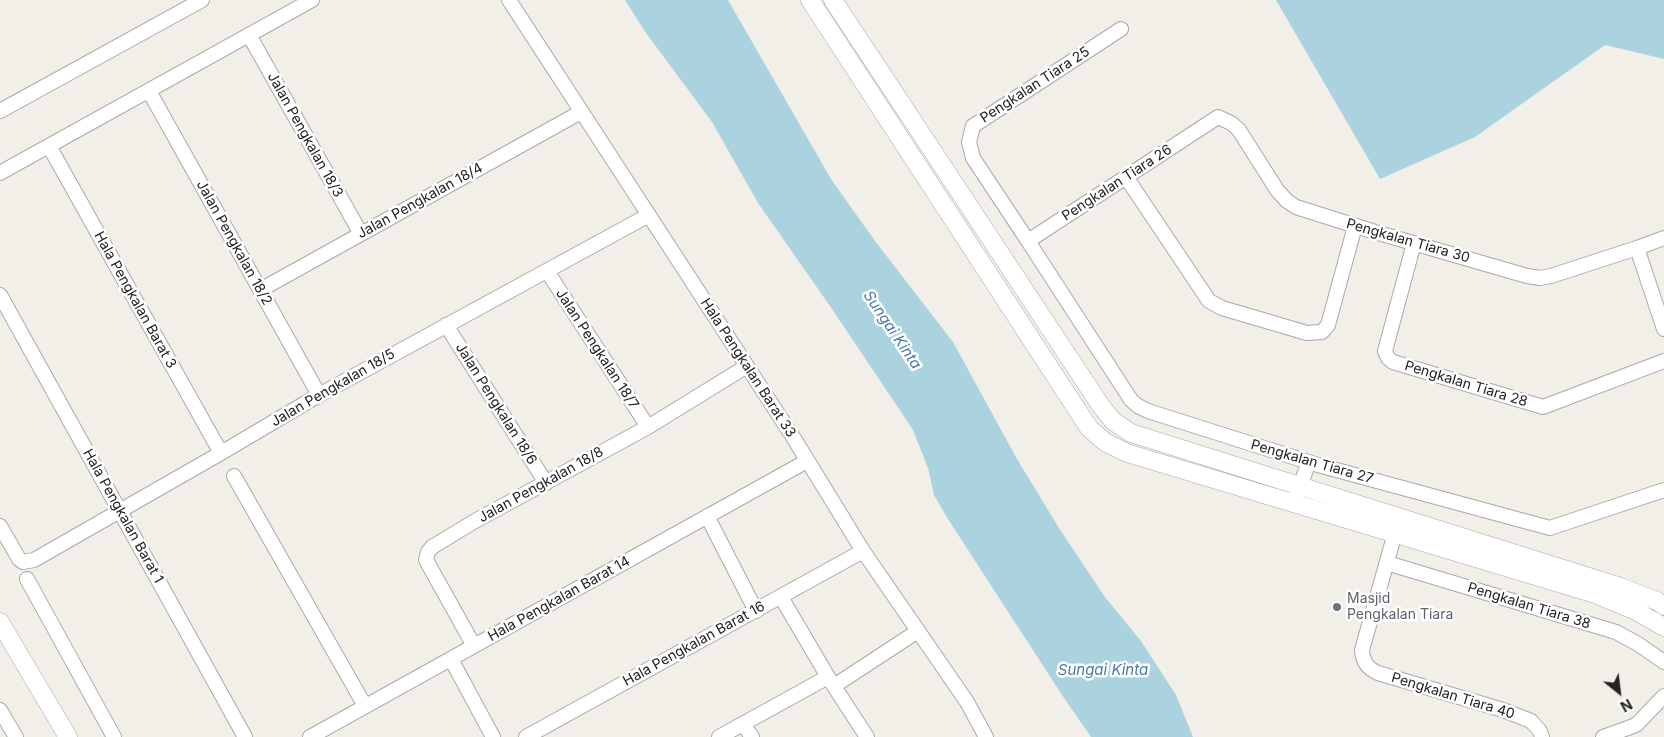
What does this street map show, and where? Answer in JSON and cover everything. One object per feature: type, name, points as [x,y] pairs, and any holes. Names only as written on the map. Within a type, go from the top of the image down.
[{"type":"street","points":[[0,112],[202,0]]},
{"type":"street","points":[[0,173],[312,0]]},
{"type":"street","name":"Hala Pengkalan Barat 33","points":[[509,0],[794,437],[863,551],[967,702],[986,737]]},
{"type":"street","points":[[810,0],[1089,428],[1105,442],[1126,453],[1301,495],[1618,586],[1664,606]]},
{"type":"street","points":[[833,0],[1100,406],[1114,421],[1131,433],[1301,495],[1395,533],[1594,594],[1636,611],[1664,627]]},
{"type":"street","name":"Pengkalan Tiara 25","points":[[971,152],[969,142],[973,126],[1121,29]]},
{"type":"street","name":"Jalan Pengkalan 18/3","points":[[249,35],[361,234]]},
{"type":"street","name":"Jalan Pengkalan 18/2","points":[[149,91],[319,395]]},
{"type":"street","name":"Jalan Pengkalan 18/4","points":[[260,290],[581,112]]},
{"type":"street","name":"Pengkalan Tiara 26","points":[[1031,247],[1126,177],[1218,117]]},
{"type":"street","name":"Pengkalan Tiara 30","points":[[1218,117],[1231,123],[1239,130],[1277,190],[1296,207],[1355,226],[1540,278],[1664,238]]},
{"type":"street","name":"Hala Pengkalan Barat 3","points":[[49,146],[221,453]]},
{"type":"street","name":"Pengkalan Tiara 27","points":[[971,152],[973,158],[1126,392],[1138,406],[1148,411],[1314,463],[1550,528],[1664,490]]},
{"type":"street","points":[[1126,177],[1209,301],[1222,308],[1307,333],[1322,332],[1328,325],[1355,226]]},
{"type":"street","name":"Jalan Pengkalan 18/5","points":[[0,526],[19,559],[23,562],[34,560],[319,395],[649,215]]},
{"type":"street","name":"Pengkalan Tiara 28","points":[[1414,243],[1385,351],[1388,358],[1393,362],[1543,407],[1664,361]]},
{"type":"street","points":[[1637,248],[1664,329]]},
{"type":"street","name":"Jalan Pengkalan 18/7","points":[[547,271],[648,427]]},
{"type":"street","name":"Hala Pengkalan Barat 1","points":[[0,295],[245,737]]},
{"type":"street","name":"Jalan Pengkalan 18/6","points":[[446,325],[546,483]]},
{"type":"street","name":"Jalan Pengkalan 18/8","points":[[474,646],[426,560],[428,552],[432,547],[648,427],[747,366]]},
{"type":"street","name":"Hala Pengkalan Barat 14","points":[[318,735],[365,706],[807,460]]},
{"type":"street","points":[[1301,495],[1314,463]]},
{"type":"street","points":[[234,476],[365,706]]},
{"type":"street","points":[[706,516],[756,610]]},
{"type":"street","points":[[1388,563],[1395,533]]},
{"type":"street","name":"Hala Pengkalan Barat 16","points":[[526,737],[863,551]]},
{"type":"street","name":"Pengkalan Tiara 40","points":[[1388,563],[1362,650],[1365,663],[1370,669],[1504,710],[1531,721],[1540,731],[1542,737]]},
{"type":"street","name":"Pengkalan Tiara 38","points":[[1388,563],[1616,632],[1664,662]]},
{"type":"street","points":[[27,579],[114,737]]},
{"type":"street","points":[[781,597],[831,682],[867,737]]},
{"type":"street","points":[[1,623],[68,737]]},
{"type":"street","points":[[719,737],[831,682],[918,631]]},
{"type":"street","points":[[450,659],[494,737]]},
{"type":"street","points":[[1603,737],[1636,725],[1664,696]]},
{"type":"street","points":[[0,710],[16,737]]},
{"type":"street","points":[[743,724],[752,737]]},
{"type":"water","name":"Sungai Kinta","points":[[625,0],[728,0],[831,179],[875,241],[953,342],[1017,459],[1059,528],[1105,597],[1141,641],[1176,695],[1193,737],[1091,737],[946,516],[934,495],[928,468],[913,430],[758,203],[712,122],[646,33]]},
{"type":"water","points":[[1276,0],[1664,0],[1664,59],[1605,45],[1475,137],[1380,179]]},
{"type":"place","name":"Masjid Pengkalan Tiara","points":[[1337,607]]}]
